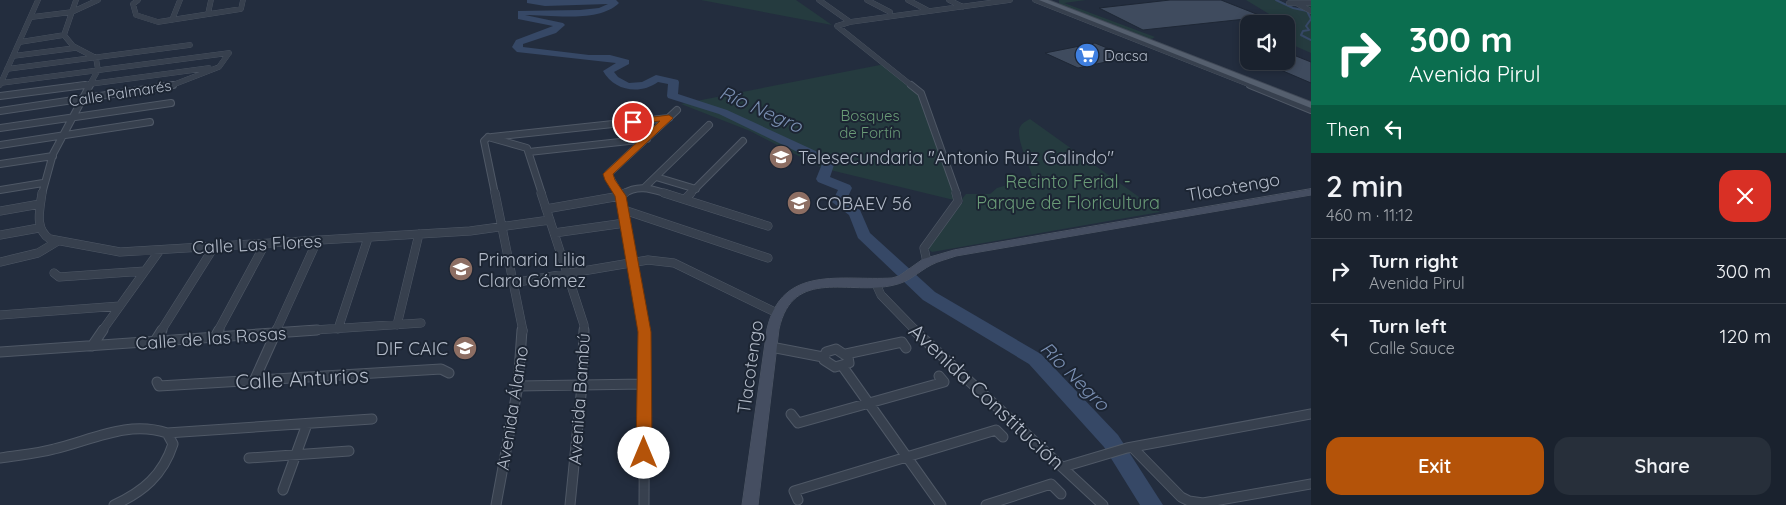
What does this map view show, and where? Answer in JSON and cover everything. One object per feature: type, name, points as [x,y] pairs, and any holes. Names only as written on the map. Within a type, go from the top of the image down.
[{"type":"main road","points":[[1042,0],[1311,105]]},
{"type":"street","points":[[76,0],[64,35],[75,48],[96,58]]},
{"type":"street","points":[[32,17],[72,12],[98,0]]},
{"type":"street","points":[[138,0],[133,4],[136,15],[151,21],[172,20],[241,9],[243,0]]},
{"type":"street","points":[[172,20],[180,0]]},
{"type":"street","points":[[208,14],[211,0]]},
{"type":"street","points":[[818,0],[850,22]]},
{"type":"street","points":[[867,0],[890,12]]},
{"type":"street","points":[[908,0],[928,10]]},
{"type":"street","points":[[949,0],[964,7]]},
{"type":"street","points":[[927,262],[924,248],[958,201],[958,198],[921,93],[837,26],[850,22],[1010,0]]},
{"type":"street","points":[[1035,0],[1127,38],[1205,66],[1311,110]]},
{"type":"street","points":[[1055,0],[1054,3],[1066,10]]},
{"type":"street","points":[[1,84],[32,17],[36,1]]},
{"type":"street","points":[[1289,3],[1311,3]]},
{"type":"street","points":[[1296,3],[1311,10]]},
{"type":"street","points":[[20,42],[64,35]]},
{"type":"street","points":[[7,69],[190,45]]},
{"type":"street","points":[[14,56],[75,48]]},
{"type":"street","points":[[0,96],[219,67],[230,53],[1,84]]},
{"type":"street","points":[[0,235],[39,228],[43,183],[62,135],[98,70],[96,58]]},
{"type":"street","name":"Calle Palmarés","points":[[0,111],[170,86],[219,67]]},
{"type":"street","points":[[0,128],[171,102]]},
{"type":"street","points":[[644,505],[645,332],[624,210],[620,196],[608,174],[677,110]]},
{"type":"street","points":[[488,137],[669,118]]},
{"type":"street","points":[[0,145],[150,122]]},
{"type":"street","points":[[645,187],[709,125]]},
{"type":"street","points":[[488,137],[528,148],[530,152],[646,139]]},
{"type":"street","name":"Avenida Álamo","points":[[488,137],[484,141],[512,283],[522,319],[523,333],[518,386],[496,505]]},
{"type":"street","points":[[685,200],[743,142]]},
{"type":"street","name":"Avenida Bambú","points":[[530,152],[584,325],[582,385],[570,505]]},
{"type":"street","points":[[0,164],[52,158]]},
{"type":"street","points":[[0,169],[52,158]]},
{"type":"street","points":[[656,177],[696,189]]},
{"type":"street","points":[[0,190],[43,183]]},
{"type":"street","points":[[546,208],[620,196],[631,189],[645,187],[768,226]]},
{"type":"street","name":"Tlacotengo","points":[[750,505],[777,312],[786,298],[802,288],[839,284],[876,284],[908,276],[927,262],[954,253],[1311,192]]},
{"type":"street","points":[[0,211],[40,204]]},
{"type":"street","points":[[624,210],[768,258]]},
{"type":"street","name":"Calle Las Flores","points":[[39,228],[42,235],[58,240],[120,252],[368,238],[502,227],[550,220]]},
{"type":"street","points":[[554,233],[625,223]]},
{"type":"street","points":[[398,325],[419,234]]},
{"type":"street","points":[[338,329],[368,238]]},
{"type":"street","points":[[0,262],[38,254],[58,240]]},
{"type":"street","points":[[254,381],[317,241]]},
{"type":"street","points":[[215,337],[265,244]]},
{"type":"street","points":[[155,342],[214,247]]},
{"type":"street","points":[[92,346],[160,250]]},
{"type":"street","points":[[512,283],[632,262],[661,260],[674,263],[777,312]]},
{"type":"street","points":[[54,273],[59,277],[145,271]]},
{"type":"street","name":"Avenida Constitución","points":[[876,284],[881,295],[898,314],[1063,466],[1102,505]]},
{"type":"street","points":[[0,315],[120,306]]},
{"type":"street","name":"Calle de las Rosas","points":[[0,352],[421,323]]},
{"type":"street","points":[[846,354],[902,342],[906,348]]},
{"type":"street","points":[[771,347],[824,357],[830,366],[843,367],[848,363],[846,354],[840,350],[832,349],[826,352],[824,357]]},
{"type":"street","points":[[843,367],[941,505]]},
{"type":"street","name":"Calle Anturios","points":[[157,382],[160,386],[441,369],[449,373]]},
{"type":"street","points":[[791,414],[798,423],[944,382],[939,376]]},
{"type":"street","points":[[518,386],[644,384]]},
{"type":"street","points":[[1063,466],[1129,448],[1311,414]]},
{"type":"street","points":[[0,458],[52,450],[130,428],[152,428],[167,433],[372,419]]},
{"type":"street","points":[[283,490],[307,424]]},
{"type":"street","points":[[798,500],[794,492],[906,456],[996,430],[1003,437]]},
{"type":"street","points":[[114,505],[132,498],[155,480],[169,459],[173,444],[167,433]]},
{"type":"street","points":[[1129,448],[1181,497],[1189,501],[1203,503],[1311,484]]},
{"type":"street","points":[[249,458],[349,451]]},
{"type":"street","points":[[986,505],[1051,484],[1061,494]]},
{"type":"green space","points":[[701,0],[796,0],[832,25]]},
{"type":"green space","points":[[1059,0],[1086,0],[1064,3],[1155,37],[1150,40],[1062,6]]},
{"type":"green space","points":[[1246,0],[1279,0],[1294,8],[1305,8],[1300,4],[1311,4],[1311,53],[1295,46],[1295,15],[1271,15]]},
{"type":"green space","name":"Bosques de Fortín","points":[[885,64],[921,93],[958,201],[822,168],[750,131],[681,104]]},
{"type":"green space","name":"Recinto Ferial - Parque de Floricultura","points":[[1030,119],[1160,212],[932,252],[928,249],[963,202],[962,199],[966,194],[990,194],[997,188],[1030,178],[1032,175],[1021,144],[1019,131],[1022,124]]},
{"type":"building","points":[[1170,0],[1221,0],[1259,15],[1240,15],[1240,20],[1143,30],[1099,8]]},
{"type":"building","name":"Dacsa","points":[[1095,43],[1129,57],[1078,68],[1045,53]]},
{"type":"building","points":[[1295,56],[1311,62],[1311,83],[1281,70],[1295,70]]},
{"type":"waterway","name":"Río Negro","points":[[532,0],[530,1],[545,3],[612,1],[615,3],[609,7],[591,12],[521,13],[521,17],[560,25],[553,31],[519,42],[517,47],[520,50],[589,58],[610,58],[625,62],[608,71],[619,82],[629,86],[640,86],[656,78],[674,82],[672,96],[723,112],[829,162],[823,179],[845,188],[839,202],[855,213],[863,235],[929,296],[1035,359],[1111,441],[1152,505]]},
{"type":"waterway","points":[[1276,0],[1293,8],[1307,11],[1311,19],[1306,26],[1309,30],[1303,31],[1301,35],[1311,40]]},
{"type":"place","name":"Dacsa","points":[[1087,55]]},
{"type":"place","name":"Telesecundaria \"Antonio Ruiz Galindo\"","points":[[781,157]]},
{"type":"place","name":"COBAEV 56","points":[[799,203]]},
{"type":"place","name":"Primaria Lilia Clara Gómez","points":[[461,269]]},
{"type":"place","name":"DIF CAIC","points":[[465,348]]},
{"type":"route","points":[[633,122],[669,118],[608,174],[620,196],[624,210],[645,332],[644,453]]}]
